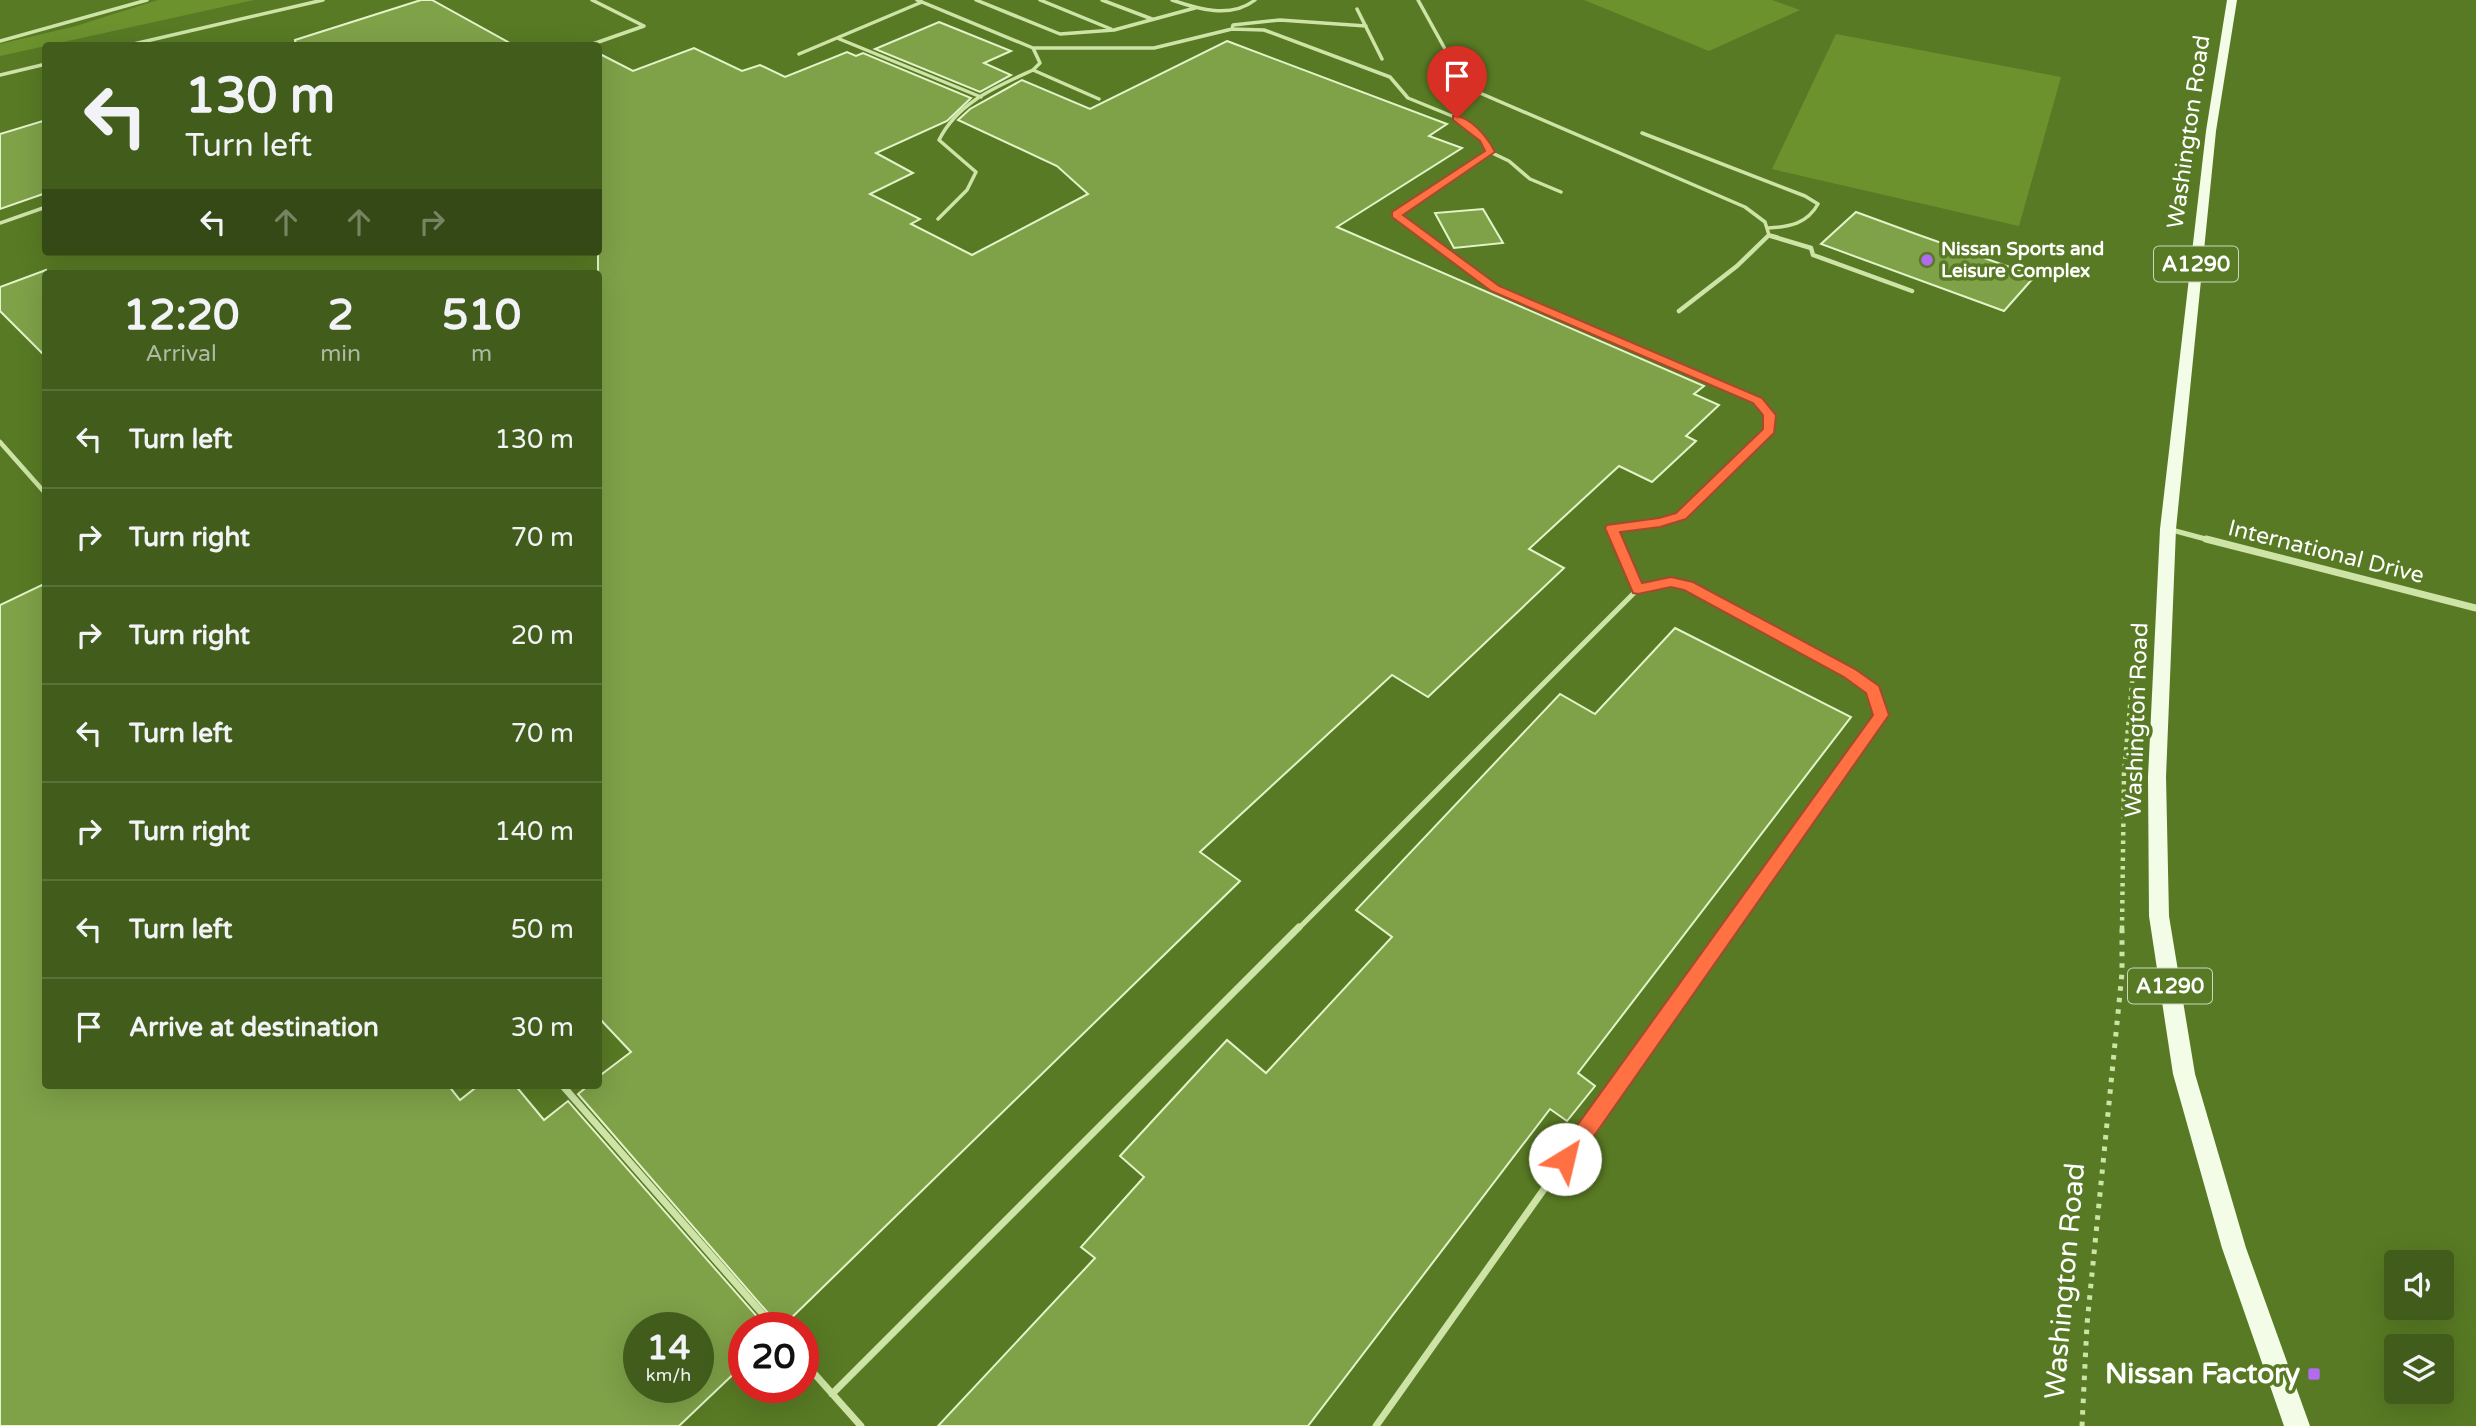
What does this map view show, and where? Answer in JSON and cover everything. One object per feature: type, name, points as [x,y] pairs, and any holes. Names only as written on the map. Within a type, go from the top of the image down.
[{"type":"main road","name":"Washington Road","points":[[2232,0],[2211,131],[2168,529],[2157,777],[2159,916],[2184,1074],[2234,1248],[2297,1426]]},
{"type":"street","name":"International Drive","points":[[2168,529],[2476,608]]},
{"type":"lane","points":[[0,41],[147,0]]},
{"type":"lane","points":[[142,42],[323,0]]},
{"type":"lane","points":[[592,0],[644,26],[598,42]]},
{"type":"lane","points":[[976,0],[1059,34],[1114,30],[1195,8]]},
{"type":"lane","points":[[1040,0],[1114,30]]},
{"type":"lane","points":[[1102,0],[1152,19]]},
{"type":"lane","points":[[1172,0],[1212,11],[1249,6],[1255,0]]},
{"type":"lane","points":[[1231,0],[1234,9]]},
{"type":"lane","points":[[1418,0],[1465,87],[1745,207],[1765,222],[1769,235]]},
{"type":"lane","points":[[799,54],[920,1],[1033,48],[1154,48],[1232,29],[1265,30],[1390,77],[1408,98],[1457,118],[1484,139],[1490,152],[1509,161],[1530,178],[1561,192]]},
{"type":"lane","points":[[1357,9],[1382,59]]},
{"type":"lane","points":[[1232,29],[1233,24],[1260,20],[1366,26]]},
{"type":"lane","points":[[837,38],[981,97]]},
{"type":"lane","points":[[938,219],[967,190],[976,172],[970,163],[939,141],[944,127],[965,106],[1033,70],[1040,63],[1033,48]]},
{"type":"lane","points":[[0,75],[42,65]]},
{"type":"lane","points":[[1033,70],[1100,99]]},
{"type":"lane","points":[[1642,133],[1805,196],[1818,204],[1808,218],[1793,226],[1768,228]]},
{"type":"lane","points":[[1490,152],[1396,215],[1495,288],[1758,400],[1770,415],[1769,430],[1681,516],[1660,523],[1612,528],[1638,589]]},
{"type":"lane","points":[[0,223],[42,208]]},
{"type":"lane","points":[[1679,311],[1737,265],[1769,235]]},
{"type":"lane","points":[[1769,235],[1801,243],[1811,248],[1813,255],[1912,291]]},
{"type":"lane","points":[[0,442],[42,489]]},
{"type":"lane","points":[[832,1394],[1638,589],[1671,582],[1688,586],[1849,673],[1873,690],[1881,715],[1376,1426]]},
{"type":"lane","points":[[566,1089],[761,1312]]},
{"type":"lane","points":[[819,1379],[861,1426]]},
{"type":"path","name":"Washington Road","points":[[2082,1426],[2087,1324],[2122,973]]},
{"type":"green space","points":[[158,0],[254,0],[64,42],[42,42],[42,47],[0,56],[0,44],[76,26]]},
{"type":"green space","points":[[1584,0],[1772,0],[1800,10],[1709,51]]},
{"type":"green space","points":[[1836,34],[2061,77],[2019,226],[1772,169]]},
{"type":"building","points":[[421,0],[432,0],[508,42],[295,42]]},
{"type":"building","points":[[939,22],[1011,51],[984,63],[1011,75],[980,92],[875,49]]},
{"type":"building","points":[[1227,41],[1447,124],[1429,136],[1462,148],[1337,227],[1704,386],[1694,394],[1719,405],[1686,436],[1696,441],[1652,482],[1619,466],[1529,549],[1564,568],[1428,697],[1392,675],[1200,852],[1240,881],[797,1312],[767,1312],[578,1094],[584,1089],[602,1089],[602,1074],[631,1052],[602,1021],[602,270],[598,270],[598,256],[602,256],[602,55],[633,71],[694,48],[742,71],[760,65],[785,77],[847,52],[856,56],[863,53],[971,98],[947,121],[876,153],[913,173],[870,194],[920,219],[911,224],[972,255],[1088,194],[1057,166],[958,120],[970,109],[1022,80],[1090,109]]},
{"type":"building","points":[[42,121],[42,194],[0,209],[0,134]]},
{"type":"building","points":[[1483,209],[1503,243],[1454,248],[1435,213]]},
{"type":"building","name":"Nissan Sports and Leisure Complex","points":[[1856,212],[2035,276],[2004,311],[1821,244]]},
{"type":"building","points":[[42,271],[42,353],[0,311],[0,287]]},
{"type":"building","points":[[42,585],[42,1089],[451,1089],[460,1100],[474,1089],[518,1089],[544,1120],[568,1101],[753,1312],[728,1312],[728,1379],[714,1393],[714,1312],[623,1312],[623,1403],[703,1403],[679,1426],[0,1426],[0,605]]},
{"type":"building","points":[[1675,628],[1851,717],[1578,1073],[1595,1086],[1567,1121],[1550,1109],[1308,1426],[938,1426],[1095,1258],[1081,1247],[1144,1177],[1120,1156],[1227,1040],[1266,1073],[1392,937],[1356,910],[1560,694],[1595,714]]},
{"type":"place","name":"Nissan Sports and Leisure Complex","points":[[1927,260]]},
{"type":"place","name":"Nissan Factory","points":[[2314,1374]]},
{"type":"route","points":[[1457,118],[1484,139],[1490,152],[1396,215],[1495,288],[1758,400],[1770,415],[1769,430],[1681,516],[1660,523],[1612,528],[1638,589],[1671,582],[1688,586],[1849,673],[1873,690],[1881,715],[1565,1159]]}]
